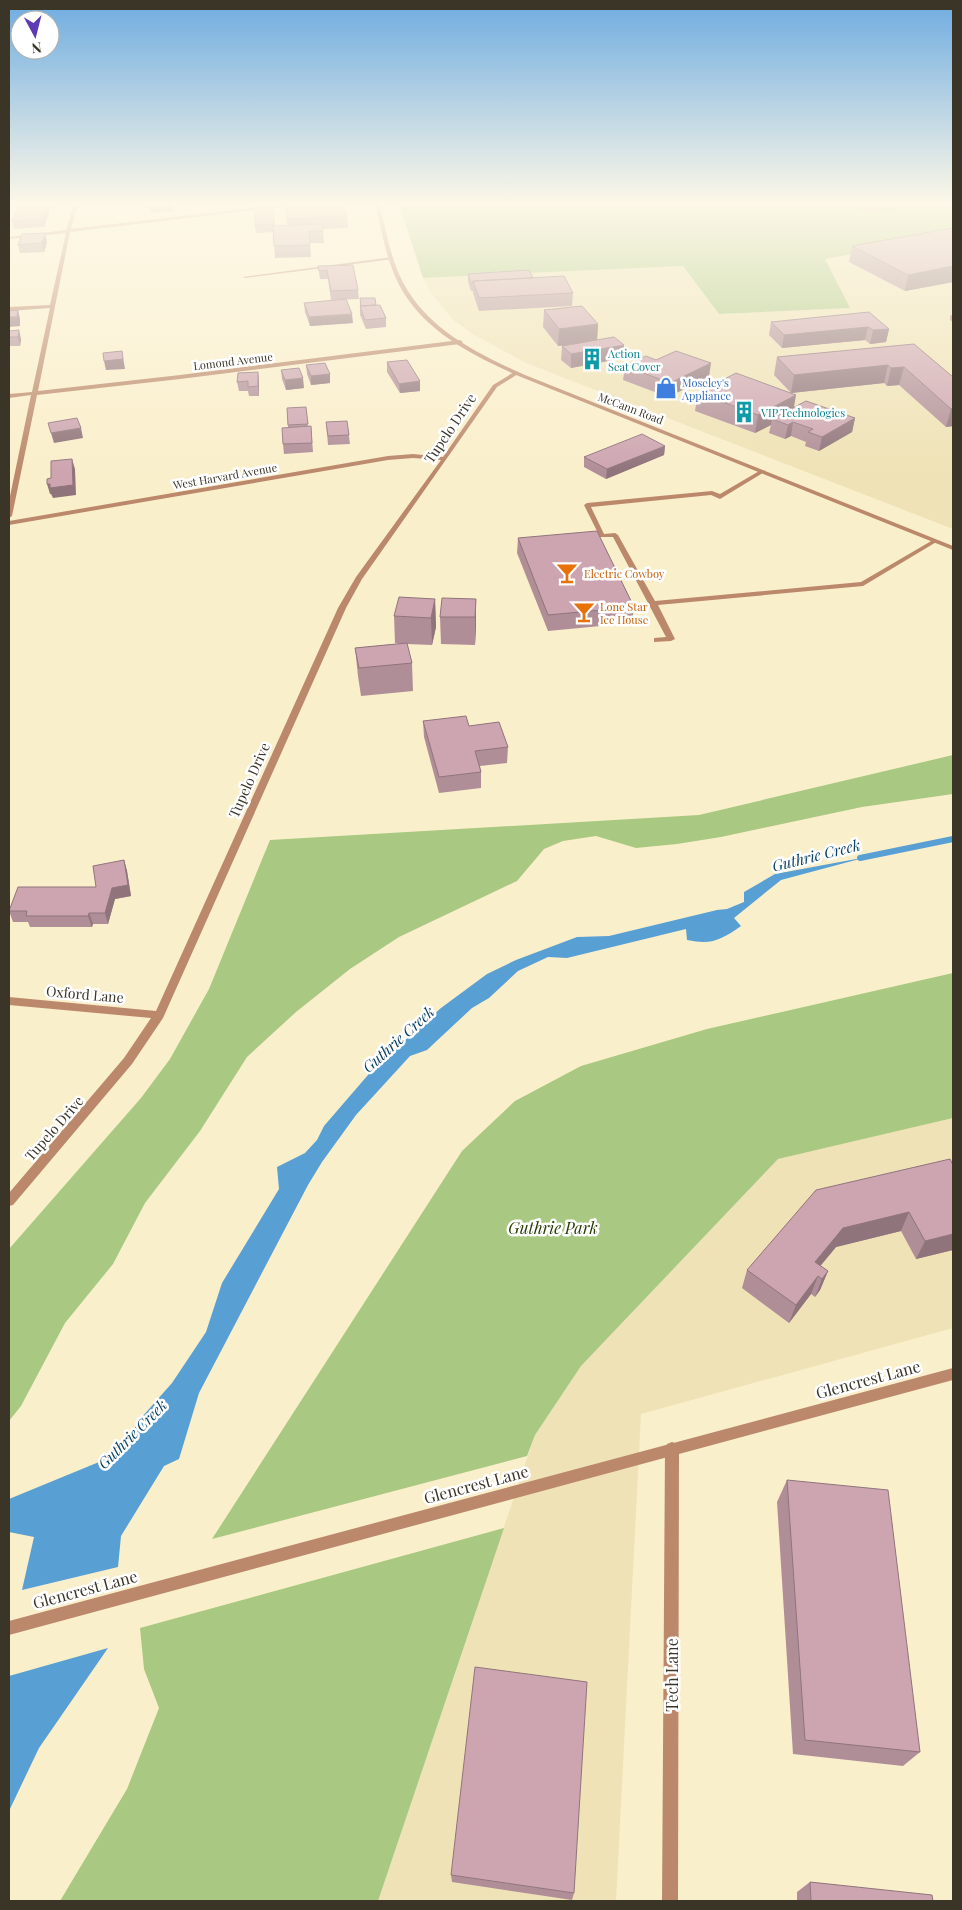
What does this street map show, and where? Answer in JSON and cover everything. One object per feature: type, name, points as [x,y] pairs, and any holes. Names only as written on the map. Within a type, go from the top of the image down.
[{"type":"street","points":[[9,516],[55,293]]},
{"type":"street","name":"McCann Road","points":[[407,293],[416,306],[442,330],[516,373],[953,548]]},
{"type":"street","points":[[9,309],[52,306]]},
{"type":"street","name":"Lomond Avenue","points":[[9,396],[460,342]]},
{"type":"street","name":"Tupelo Drive","points":[[9,1201],[122,1068],[159,1015],[342,608],[359,579],[495,386],[516,373]]},
{"type":"street","name":"West Harvard Avenue","points":[[9,523],[388,458],[413,456],[445,459]]},
{"type":"street","points":[[657,640],[671,639],[615,535],[602,536],[587,505],[712,493],[720,496],[763,471]]},
{"type":"street","points":[[653,603],[863,584],[936,541]]},
{"type":"street","name":"Oxford Lane","points":[[9,1002],[159,1015]]},
{"type":"street","name":"Glencrest Lane","points":[[9,1628],[953,1374]]},
{"type":"street","name":"Tech Lane","points":[[670,1901],[672,1449]]},
{"type":"shaded area","points":[[432,293],[703,293],[719,314],[849,308],[842,293],[953,293],[953,529],[526,363],[476,336],[452,319]]},
{"type":"shaded area","points":[[953,1118],[953,1328],[641,1414],[616,1901],[378,1901],[535,1435],[581,1366],[778,1159]]},
{"type":"green space","points":[[703,293],[842,293],[850,308],[719,314]]},
{"type":"green space","points":[[953,755],[953,794],[862,807],[721,837],[677,844],[636,848],[596,836],[563,841],[544,849],[517,881],[399,937],[350,969],[296,1012],[247,1057],[200,1131],[145,1203],[113,1264],[65,1323],[21,1406],[9,1421],[9,1249],[141,1098],[170,1059],[209,989],[270,840],[699,815]]},
{"type":"green space","name":"Guthrie Park","points":[[953,973],[953,1118],[778,1159],[581,1366],[535,1435],[527,1456],[212,1539],[462,1151],[515,1101],[581,1066],[707,1029]]},
{"type":"green space","points":[[504,1528],[378,1901],[60,1901],[127,1789],[159,1708],[144,1669],[140,1628]]},
{"type":"water","points":[[867,857],[781,880],[734,918],[741,926],[728,935],[716,940],[703,942],[687,940],[686,929],[567,958],[548,957],[518,971],[489,998],[472,1008],[427,1050],[410,1056],[356,1115],[308,1185],[199,1393],[179,1459],[164,1466],[121,1536],[118,1567],[22,1590],[34,1537],[9,1532],[9,1499],[99,1462],[123,1447],[141,1418],[172,1383],[206,1332],[222,1283],[279,1189],[277,1167],[305,1153],[317,1140],[324,1126],[374,1068],[441,1008],[487,974],[516,960],[577,937],[609,936],[727,909],[744,902],[744,892],[775,874]]},
{"type":"water","points":[[108,1648],[39,1748],[9,1811],[9,1676]]},
{"type":"building","points":[[477,293],[570,293],[479,298]]},
{"type":"building","points":[[360,298],[375,298],[376,305],[361,306]]},
{"type":"building","points":[[346,299],[352,314],[309,317],[304,303]]},
{"type":"building","points":[[380,305],[386,318],[365,320],[360,306]]},
{"type":"building","points":[[582,306],[598,324],[559,329],[544,310]]},
{"type":"building","points":[[18,310],[17,317],[9,317],[9,311]]},
{"type":"building","points":[[869,312],[889,329],[873,330],[868,327],[784,335],[771,322]]},
{"type":"building","points":[[19,330],[18,337],[9,337],[9,331]]},
{"type":"building","points":[[614,337],[624,345],[571,354],[562,346]]},
{"type":"building","points":[[914,344],[953,377],[953,408],[951,409],[904,367],[891,368],[888,365],[794,375],[777,357]]},
{"type":"building","points":[[122,351],[123,359],[104,361],[103,353]]},
{"type":"building","points":[[676,351],[711,363],[670,383],[625,366],[646,356],[656,360]]},
{"type":"building","points":[[407,360],[420,381],[399,384],[387,362]]},
{"type":"building","points":[[325,363],[330,374],[311,376],[306,365]]},
{"type":"building","points":[[299,368],[303,378],[285,380],[281,370]]},
{"type":"building","points":[[258,372],[258,386],[248,387],[248,381],[237,382],[238,373]]},
{"type":"building","points":[[736,373],[796,395],[758,415],[698,393]]},
{"type":"building","points":[[806,401],[855,418],[822,437],[808,432],[813,429],[793,422],[788,425],[772,419]]},
{"type":"building","points":[[306,407],[308,424],[288,425],[287,408]]},
{"type":"building","points":[[77,418],[81,428],[51,433],[48,423]]},
{"type":"building","points":[[347,421],[349,435],[328,436],[326,422]]},
{"type":"building","points":[[311,426],[312,443],[283,444],[282,428]]},
{"type":"building","points":[[642,434],[665,446],[607,469],[584,457]]},
{"type":"building","points":[[72,459],[73,485],[50,488],[50,484],[47,484],[47,479],[51,478],[51,461]]},
{"type":"building","points":[[597,531],[634,607],[548,615],[518,538]]},
{"type":"building","points":[[399,597],[435,599],[431,618],[394,616]]},
{"type":"building","points":[[442,598],[476,599],[475,617],[440,617]]},
{"type":"building","points":[[407,643],[412,663],[359,668],[355,648]]},
{"type":"building","points":[[466,716],[469,726],[499,722],[508,747],[475,751],[481,772],[439,777],[423,721]]},
{"type":"building","points":[[124,860],[128,885],[112,888],[105,913],[89,913],[88,916],[26,916],[27,911],[9,911],[18,887],[96,887],[93,866]]},
{"type":"building","points":[[950,1159],[953,1165],[953,1234],[925,1241],[909,1212],[843,1228],[815,1262],[828,1271],[822,1279],[818,1276],[796,1305],[747,1270],[816,1190]]},
{"type":"building","points":[[787,1480],[888,1490],[920,1752],[805,1740]]},
{"type":"building","points":[[475,1667],[587,1682],[574,1893],[451,1875]]},
{"type":"building","points":[[810,1882],[932,1895],[933,1901],[811,1901]]},
{"type":"waterway","name":"Guthrie Creek","points":[[860,858],[953,839]]},
{"type":"place","name":"Action Seat Cover","points":[[592,359]]},
{"type":"place","name":"Moseley's Appliance","points":[[666,388]]},
{"type":"place","name":"VIP Technologies","points":[[744,412]]},
{"type":"place","name":"Electric Cowboy","points":[[567,573]]},
{"type":"place","name":"Lone Star Ice House","points":[[584,612]]}]
